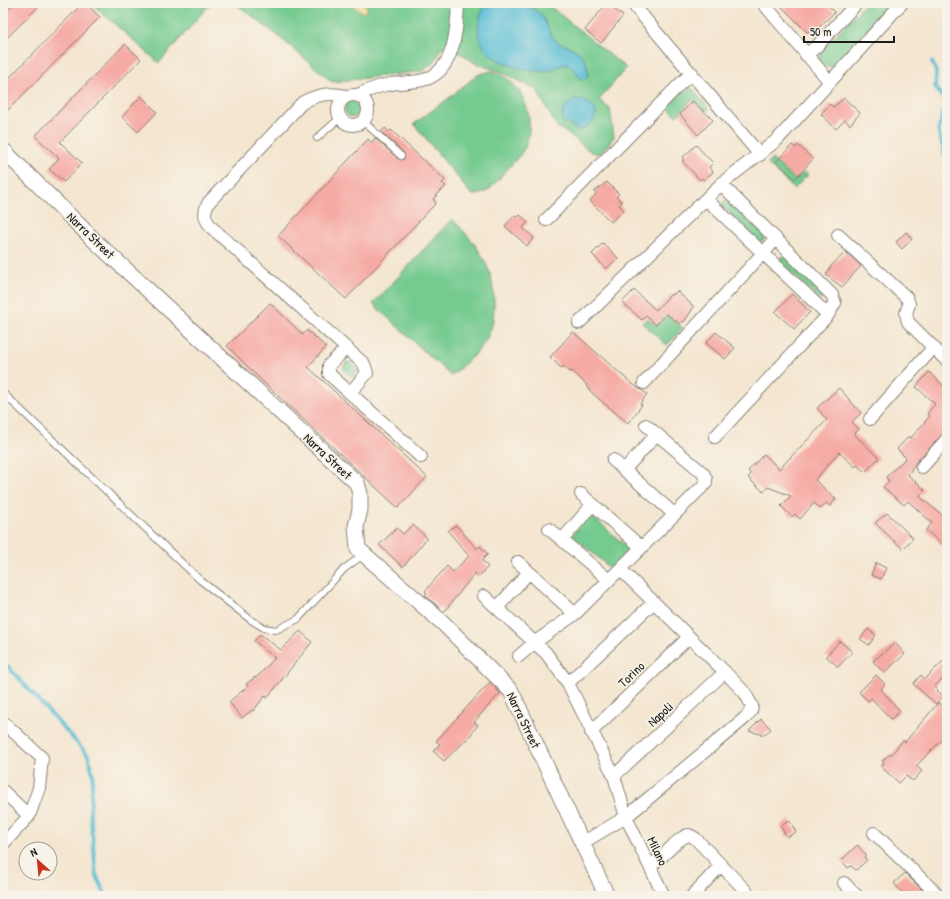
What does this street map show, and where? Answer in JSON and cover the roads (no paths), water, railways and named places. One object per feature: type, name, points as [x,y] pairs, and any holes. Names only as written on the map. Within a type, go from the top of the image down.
[{"type":"street","points":[[350,393],[367,373],[364,364],[211,227],[204,215],[205,208],[302,103],[318,95],[327,93],[352,96],[362,98],[368,107],[368,113],[363,121],[351,125],[345,123],[340,118],[338,109],[339,104],[352,96],[388,85],[424,80],[440,69],[453,45],[456,34],[458,3]]},
{"type":"street","points":[[763,3],[830,82]]},
{"type":"street","points":[[806,55],[818,46],[857,3]]},
{"type":"street","points":[[580,323],[721,184],[760,155],[777,140],[902,3]]},
{"type":"street","points":[[636,5],[760,155]]},
{"type":"street","points":[[546,220],[692,73]]},
{"type":"street","name":"Narra Street","points":[[3,150],[97,243],[357,483],[360,494],[360,510],[356,526],[358,549],[382,568],[412,597],[443,623],[511,691],[606,896]]},
{"type":"street","points":[[715,437],[828,315],[835,303],[832,294],[721,184]]},
{"type":"street","points":[[706,199],[828,315]]},
{"type":"street","points":[[838,235],[907,298],[909,304],[906,313],[908,322],[947,361]]},
{"type":"street","points":[[644,383],[776,239]]},
{"type":"street","points":[[347,348],[329,365],[329,374],[421,457]]},
{"type":"street","points":[[870,419],[933,348]]},
{"type":"street","points":[[519,656],[534,643],[574,614],[706,483],[703,473],[646,425]]},
{"type":"street","points":[[624,470],[657,434]]},
{"type":"street","points":[[922,466],[947,439]]},
{"type":"street","points":[[613,460],[674,514]]},
{"type":"street","points":[[581,494],[641,547]]},
{"type":"street","points":[[562,540],[593,504]]},
{"type":"street","points":[[549,529],[608,580]]},
{"type":"street","points":[[518,562],[574,614]]},
{"type":"street","points":[[582,843],[626,817],[745,718],[751,711],[752,706],[750,699],[725,672],[620,569]]},
{"type":"street","points":[[497,608],[529,572]]},
{"type":"street","name":"Milano","points":[[484,596],[546,653],[568,683],[614,776],[626,817],[664,896]]},
{"type":"street","points":[[568,683],[653,603]]},
{"type":"street","name":"Torino","points":[[592,732],[689,637]]},
{"type":"street","name":"Napoli","points":[[614,776],[725,672]]},
{"type":"street","points":[[3,722],[42,758],[39,788],[29,816],[3,844]]},
{"type":"street","points":[[3,791],[29,816]]},
{"type":"street","points":[[874,833],[939,896]]},
{"type":"street","points":[[650,866],[660,860],[683,837],[689,835],[695,838],[721,864],[748,896]]},
{"type":"street","points":[[692,896],[721,864]]},
{"type":"street","points":[[844,883],[857,896]]},
{"type":"lane","points":[[317,138],[340,118]]},
{"type":"lane","points":[[363,121],[401,156]]},
{"type":"lane","points":[[3,393],[200,580],[251,620],[264,628],[276,630],[283,628],[298,619],[344,568],[363,554]]},
{"type":"water","points":[[494,3],[522,5],[535,10],[544,19],[550,34],[556,41],[575,49],[584,58],[588,76],[581,80],[572,67],[567,65],[559,66],[547,71],[526,70],[511,66],[491,55],[484,48],[480,40],[478,30],[479,19],[484,7],[491,6]]},
{"type":"water","points":[[574,99],[587,102],[596,112],[595,118],[591,123],[579,130],[562,121],[563,110]]},
{"type":"waterway","points":[[932,62],[936,72],[935,87],[945,101],[946,105],[938,131],[947,162]]},
{"type":"waterway","points":[[3,661],[88,755],[93,774],[90,812],[96,874],[106,896]]}]
